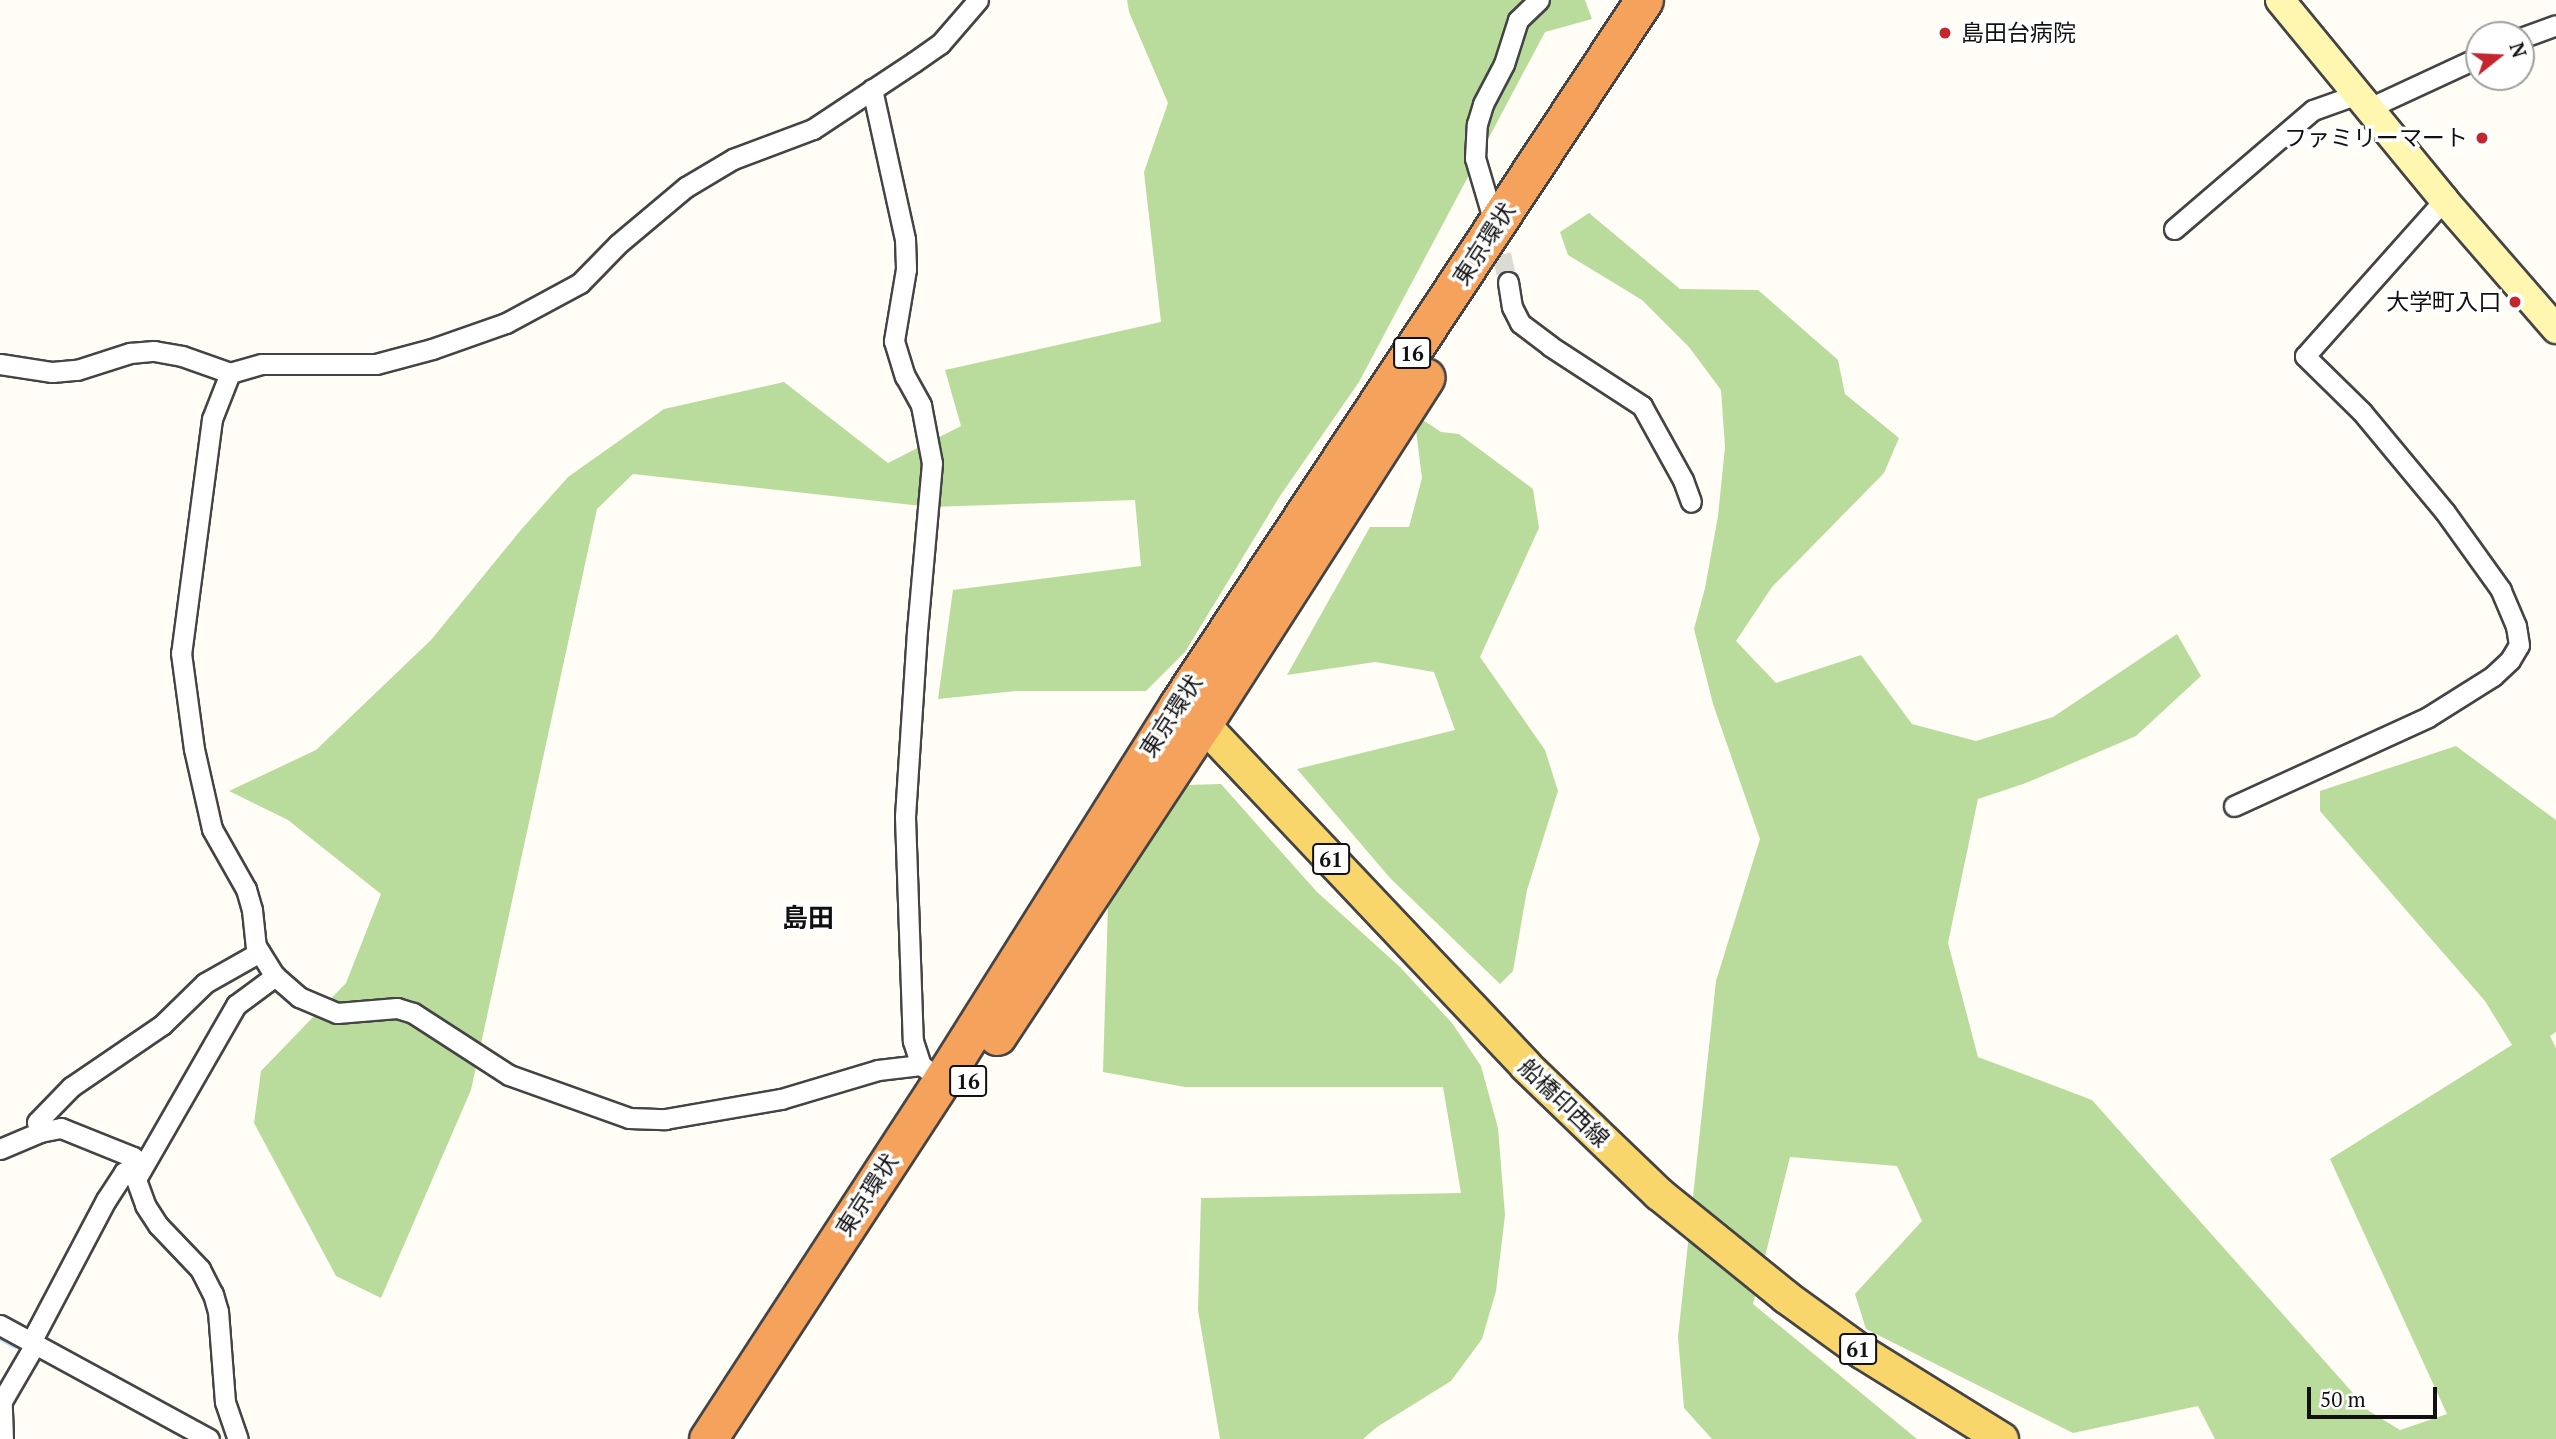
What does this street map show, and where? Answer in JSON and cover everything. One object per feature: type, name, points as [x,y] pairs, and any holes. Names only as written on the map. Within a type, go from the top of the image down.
[{"type":"highway","name":"東京環状","points":[[708,1439],[821,1286],[1191,714],[1644,0]]},
{"type":"highway","name":"東京環状","points":[[1191,714],[1669,0]]},
{"type":"highway","name":"東京環状","points":[[734,1439],[821,1286],[932,1072],[973,1051]]},
{"type":"main road","name":"船橋印西線","points":[[1191,714],[1457,995],[1592,1132],[1722,1247],[1862,1352],[2002,1439]]},
{"type":"street","points":[[0,364],[52,372],[76,370],[130,353],[155,351],[183,356],[230,373],[262,364],[376,365],[506,323],[580,283],[618,244],[686,187],[733,159],[813,129],[940,44],[978,0]]},
{"type":"street","points":[[1491,212],[1475,158],[1477,124],[1483,104],[1504,64],[1518,20],[1539,0]]},
{"type":"street","points":[[2280,0],[2444,200],[2556,329]]},
{"type":"street","points":[[2535,33],[2556,26]]},
{"type":"street","points":[[2174,229],[2313,110],[2363,101],[2465,62]]},
{"type":"street","points":[[872,89],[905,239],[906,269],[894,341],[905,376],[921,405],[932,463],[916,631],[905,817],[913,1041],[932,1072]]},
{"type":"street","points":[[2234,806],[2428,717],[2493,676],[2510,660],[2519,645],[2516,626],[2501,590],[2445,512],[2362,412],[2305,356],[2444,200]]},
{"type":"street","points":[[1508,282],[1512,307],[1520,323],[1550,346],[1642,406],[1683,480],[1691,502]]},
{"type":"street","points":[[230,373],[212,419],[181,653],[194,749],[212,829],[246,888],[260,952],[275,976],[299,997],[337,1013],[397,1009],[413,1013],[509,1075],[629,1118],[664,1119],[781,1099],[878,1070],[932,1072]]},
{"type":"street","points":[[40,1132],[37,1122],[71,1087],[156,1029],[205,983],[260,952]]},
{"type":"street","points":[[135,1173],[236,1005],[275,976]]},
{"type":"street","points":[[0,1149],[40,1132],[61,1128],[133,1157],[145,1205],[200,1269],[213,1294],[218,1311],[225,1402],[238,1439]]},
{"type":"street","points":[[3,1439],[2,1401],[106,1200],[124,1172],[135,1173]]},
{"type":"street","points":[[0,1325],[209,1439]]},
{"type":"green space","points":[[1127,0],[1585,0],[1592,19],[1545,32],[1359,382],[1280,496],[1185,652],[1146,691],[1016,691],[938,699],[953,590],[1141,566],[1135,500],[931,507],[633,474],[597,509],[471,1090],[381,1298],[336,1276],[254,1123],[261,1071],[346,983],[381,894],[288,820],[229,791],[316,750],[431,640],[568,477],[664,409],[784,382],[888,463],[961,426],[945,370],[1161,322],[1144,172],[1168,103],[1129,12]]},
{"type":"green space","points":[[1589,213],[1680,289],[1758,290],[1838,360],[1845,394],[1899,438],[1884,473],[1772,587],[1736,641],[1776,683],[1861,655],[1912,724],[1976,741],[2053,717],[2177,634],[2201,676],[2136,736],[2026,783],[1978,799],[1948,943],[1978,1057],[2092,1100],[2369,1411],[2400,1430],[2447,1414],[2330,1159],[2512,1045],[2485,1001],[2320,811],[2320,791],[2456,746],[2556,820],[2556,1032],[2550,1036],[2556,1048],[2556,1439],[2215,1439],[2198,1406],[2073,1433],[1866,1329],[1855,1294],[1922,1221],[1897,1166],[1790,1157],[1753,1304],[1917,1439],[1712,1439],[1684,1408],[1678,1337],[1716,981],[1760,839],[1713,704],[1694,629],[1705,588],[1718,516],[1725,447],[1721,390],[1689,347],[1642,300],[1568,255],[1560,232]]},
{"type":"green space","points":[[1423,420],[1441,432],[1459,434],[1533,489],[1539,528],[1480,657],[1545,750],[1558,791],[1527,890],[1513,971],[1500,984],[1390,878],[1297,769],[1455,730],[1434,672],[1375,662],[1287,675],[1370,527],[1409,527],[1422,478],[1416,430]]},
{"type":"green space","points":[[1221,784],[1317,892],[1400,967],[1452,1023],[1481,1066],[1498,1128],[1505,1215],[1496,1291],[1482,1339],[1451,1381],[1377,1427],[1363,1439],[1220,1439],[1198,1310],[1201,1198],[1461,1193],[1443,1087],[1185,1087],[1103,1072],[1108,905],[1186,785]]},
{"type":"waterway","points":[[0,1338],[16,1346]]},
{"type":"tunnel","points":[[1495,226],[1508,282]]},
{"type":"place","name":"島田台病院","points":[[1945,33]]},
{"type":"place","name":"ファミリーマート","points":[[2482,138]]},
{"type":"place","name":"大学町入口","points":[[2515,302]]},
{"type":"district","name":"島田","points":[[808,918]]}]
